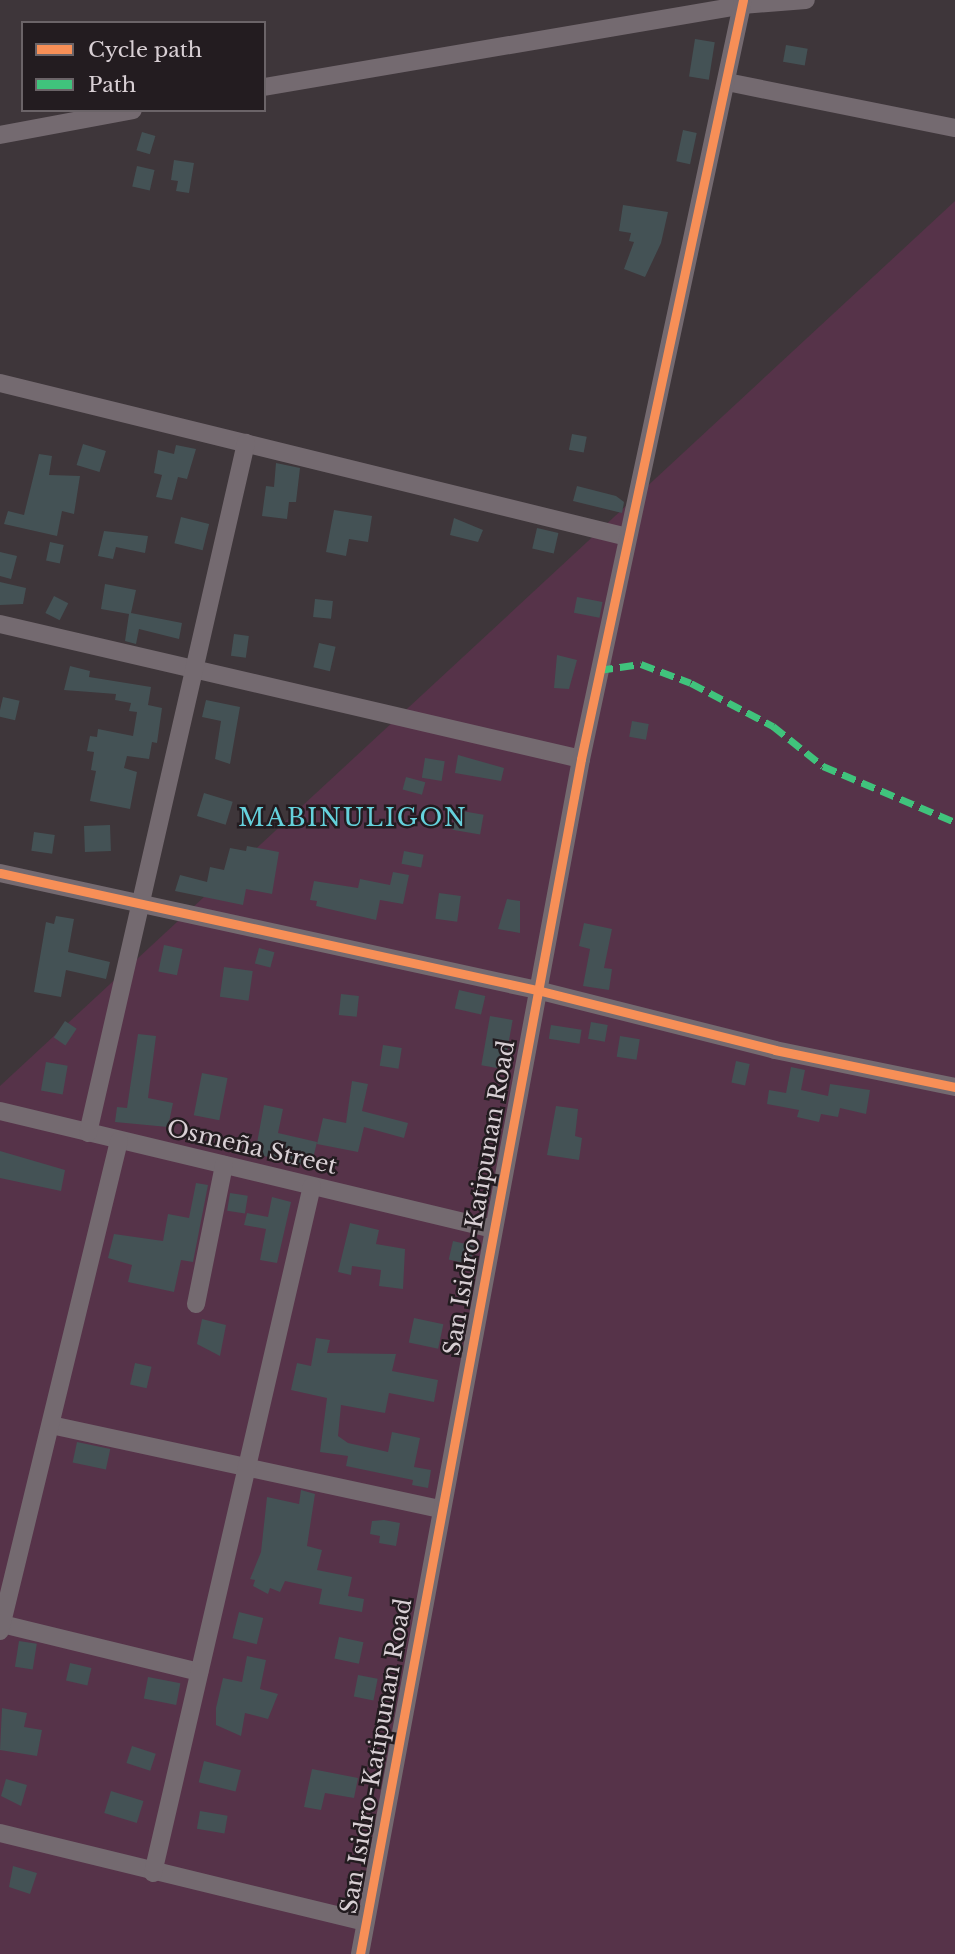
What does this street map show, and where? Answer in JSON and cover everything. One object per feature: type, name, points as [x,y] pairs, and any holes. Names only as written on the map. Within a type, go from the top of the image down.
[{"type":"street","points":[[266,87],[743,2],[806,0]]},
{"type":"street","name":"San Isidro-Katipunan Road","points":[[360,1954],[581,759],[743,2]]},
{"type":"street","points":[[727,82],[955,128]]},
{"type":"street","points":[[0,135],[122,112]]},
{"type":"street","points":[[0,383],[627,537]]},
{"type":"street","points":[[88,1133],[246,443]]},
{"type":"street","points":[[0,624],[581,759]]},
{"type":"street","points":[[0,873],[537,990],[775,1050],[955,1087]]},
{"type":"street","name":"Osmeña Street","points":[[0,1111],[493,1229]]},
{"type":"street","points":[[119,1141],[1,1628],[199,1672]]},
{"type":"street","points":[[195,1304],[224,1165]]},
{"type":"street","points":[[153,1873],[312,1186]]},
{"type":"street","points":[[51,1425],[441,1509]]},
{"type":"street","points":[[0,1833],[153,1873],[365,1922]]},
{"type":"shaded area","points":[[955,201],[955,1954],[0,1954],[0,1086]]},
{"type":"building","points":[[695,39],[715,42],[709,80],[689,77]]},
{"type":"building","points":[[786,45],[808,49],[805,66],[783,62]]},
{"type":"building","points":[[683,130],[697,133],[690,164],[676,161]]},
{"type":"building","points":[[142,132],[155,136],[150,154],[136,150]]},
{"type":"building","points":[[174,160],[194,163],[189,193],[176,191],[178,181],[171,180]]},
{"type":"building","points":[[137,166],[155,170],[150,191],[132,186]]},
{"type":"building","points":[[623,205],[668,212],[661,243],[645,277],[624,269],[634,242],[629,241],[631,233],[619,231]]},
{"type":"building","points":[[572,434],[587,437],[584,453],[569,450]]},
{"type":"building","points":[[83,444],[106,451],[100,472],[77,465]]},
{"type":"building","points":[[176,445],[196,449],[187,479],[178,477],[172,500],[156,497],[162,475],[154,473],[158,450],[174,454]]},
{"type":"building","points":[[39,454],[52,456],[49,475],[80,476],[74,514],[62,511],[57,536],[4,524],[8,511],[24,515]]},
{"type":"building","points":[[276,463],[300,468],[296,502],[289,502],[287,519],[262,516],[266,486],[274,487]]},
{"type":"building","points":[[577,486],[616,496],[624,502],[622,513],[573,501]]},
{"type":"building","points":[[334,510],[372,516],[368,542],[349,539],[346,556],[326,552]]},
{"type":"building","points":[[181,517],[209,524],[203,550],[174,543]]},
{"type":"building","points":[[454,518],[483,530],[478,542],[450,535]]},
{"type":"building","points":[[537,528],[558,533],[554,553],[532,548]]},
{"type":"building","points":[[104,531],[148,536],[145,553],[116,547],[113,559],[98,556]]},
{"type":"building","points":[[50,542],[64,545],[60,563],[46,561]]},
{"type":"building","points":[[0,552],[17,556],[11,579],[0,576]]},
{"type":"building","points":[[0,582],[26,588],[23,604],[0,605]]},
{"type":"building","points":[[105,584],[136,590],[131,613],[182,623],[179,639],[139,629],[136,644],[125,641],[129,614],[101,609]]},
{"type":"building","points":[[54,596],[68,603],[60,620],[45,613]]},
{"type":"building","points":[[577,597],[603,602],[599,618],[574,613]]},
{"type":"building","points":[[315,599],[333,601],[331,619],[313,617]]},
{"type":"building","points":[[234,634],[249,636],[246,658],[231,656]]},
{"type":"building","points":[[319,643],[336,647],[330,671],[313,667]]},
{"type":"building","points":[[557,655],[577,660],[569,689],[554,688]]},
{"type":"building","points":[[70,666],[90,671],[89,677],[151,687],[148,705],[162,708],[157,743],[152,742],[149,759],[127,756],[124,768],[137,772],[130,809],[90,801],[96,771],[91,770],[94,752],[87,751],[90,736],[97,737],[98,729],[133,736],[137,712],[129,711],[131,703],[115,700],[116,694],[64,690]]},
{"type":"building","points":[[3,697],[20,701],[15,720],[0,717]]},
{"type":"building","points":[[206,700],[240,707],[230,764],[215,759],[221,721],[202,717]]},
{"type":"building","points":[[632,721],[649,724],[646,740],[629,737]]},
{"type":"building","points":[[458,755],[504,768],[501,781],[455,773]]},
{"type":"building","points":[[425,758],[445,761],[442,781],[422,778]]},
{"type":"building","points":[[406,777],[425,782],[422,795],[403,790]]},
{"type":"building","points":[[204,793],[233,802],[226,825],[197,816]]},
{"type":"building","points":[[456,810],[484,815],[480,835],[453,830]]},
{"type":"building","points":[[110,825],[111,851],[85,852],[84,826]]},
{"type":"building","points":[[34,832],[55,835],[52,854],[31,851]]},
{"type":"building","points":[[247,846],[279,852],[272,894],[246,889],[243,905],[175,891],[180,875],[207,882],[210,867],[224,870],[230,848],[246,851]]},
{"type":"building","points":[[404,851],[424,855],[421,868],[402,864]]},
{"type":"building","points":[[393,872],[409,875],[403,904],[380,900],[376,920],[316,906],[317,901],[310,900],[314,881],[358,888],[360,879],[390,885]]},
{"type":"building","points":[[439,893],[461,896],[457,922],[435,919]]},
{"type":"building","points":[[507,899],[520,901],[520,933],[498,929]]},
{"type":"building","points":[[56,916],[74,919],[68,952],[110,962],[106,979],[66,970],[61,997],[34,992],[46,922],[54,924]]},
{"type":"building","points":[[584,923],[612,929],[604,968],[612,969],[609,990],[583,986],[590,949],[579,946]]},
{"type":"building","points":[[164,945],[183,949],[177,975],[158,971]]},
{"type":"building","points":[[259,948],[274,952],[270,968],[255,963]]},
{"type":"building","points":[[224,967],[253,971],[249,1001],[220,997]]},
{"type":"building","points":[[459,990],[485,996],[481,1015],[455,1009]]},
{"type":"building","points":[[341,994],[359,996],[357,1017],[339,1015]]},
{"type":"building","points":[[490,1016],[513,1020],[504,1069],[481,1065]]},
{"type":"building","points":[[65,1021],[77,1029],[65,1045],[54,1038]]},
{"type":"building","points":[[591,1022],[608,1025],[605,1042],[588,1039]]},
{"type":"building","points":[[551,1025],[582,1030],[579,1044],[549,1039]]},
{"type":"building","points":[[138,1034],[156,1036],[148,1098],[173,1103],[168,1127],[115,1122],[117,1107],[127,1108]]},
{"type":"building","points":[[620,1036],[640,1039],[636,1060],[617,1057]]},
{"type":"building","points":[[383,1045],[402,1048],[398,1069],[380,1066]]},
{"type":"building","points":[[736,1061],[750,1064],[745,1085],[731,1083]]},
{"type":"building","points":[[46,1062],[68,1066],[63,1094],[41,1091]]},
{"type":"building","points":[[791,1067],[805,1070],[801,1090],[828,1096],[830,1084],[870,1090],[866,1114],[840,1108],[838,1117],[821,1114],[819,1122],[797,1117],[799,1110],[767,1104],[769,1090],[786,1093]]},
{"type":"building","points":[[202,1073],[228,1078],[219,1120],[194,1115]]},
{"type":"building","points":[[352,1081],[368,1084],[362,1111],[408,1123],[404,1138],[364,1127],[358,1152],[317,1144],[323,1118],[346,1123]]},
{"type":"building","points":[[264,1105],[283,1109],[278,1133],[317,1142],[311,1167],[255,1154]]},
{"type":"building","points":[[556,1106],[578,1109],[575,1136],[582,1138],[579,1160],[547,1155]]},
{"type":"building","points":[[0,1151],[65,1170],[61,1191],[0,1178]]},
{"type":"building","points":[[196,1183],[208,1185],[193,1262],[181,1260],[174,1292],[128,1282],[132,1265],[108,1258],[114,1234],[163,1241],[168,1214],[189,1218]]},
{"type":"building","points":[[230,1193],[248,1196],[245,1214],[227,1211]]},
{"type":"building","points":[[272,1197],[291,1202],[277,1263],[260,1260],[266,1229],[244,1225],[247,1213],[268,1217]]},
{"type":"building","points":[[350,1223],[379,1230],[376,1244],[405,1249],[403,1289],[379,1286],[381,1270],[352,1266],[351,1275],[338,1272]]},
{"type":"building","points":[[453,1241],[474,1246],[470,1264],[449,1260]]},
{"type":"building","points":[[414,1318],[443,1324],[438,1349],[409,1342]]},
{"type":"building","points":[[202,1319],[226,1325],[220,1356],[197,1344]]},
{"type":"building","points":[[316,1338],[330,1340],[327,1353],[396,1354],[392,1371],[438,1380],[434,1402],[389,1393],[385,1413],[341,1405],[338,1436],[348,1443],[388,1452],[392,1432],[420,1438],[414,1467],[431,1470],[428,1488],[412,1485],[413,1480],[346,1466],[348,1456],[320,1452],[327,1398],[291,1390],[297,1363],[311,1366]]},
{"type":"building","points":[[135,1363],[152,1367],[147,1388],[130,1384]]},
{"type":"building","points":[[77,1442],[110,1449],[106,1470],[73,1463]]},
{"type":"building","points":[[301,1490],[315,1494],[307,1546],[322,1550],[317,1570],[352,1577],[348,1596],[364,1599],[362,1612],[319,1604],[322,1589],[285,1581],[280,1592],[270,1588],[268,1594],[253,1586],[255,1580],[250,1579],[261,1552],[267,1497],[299,1504]]},
{"type":"building","points":[[372,1521],[400,1523],[396,1546],[379,1543],[380,1536],[370,1534]]},
{"type":"building","points":[[239,1612],[263,1618],[257,1644],[232,1638]]},
{"type":"building","points":[[339,1637],[363,1642],[359,1664],[334,1659]]},
{"type":"building","points":[[19,1641],[37,1644],[33,1669],[15,1667]]},
{"type":"building","points":[[247,1656],[266,1660],[260,1689],[278,1694],[268,1719],[245,1713],[241,1736],[216,1725],[216,1708],[223,1678],[242,1682]]},
{"type":"building","points":[[70,1663],[91,1668],[87,1685],[66,1681]]},
{"type":"building","points":[[358,1675],[378,1679],[373,1700],[354,1697]]},
{"type":"building","points":[[148,1677],[180,1683],[176,1705],[144,1699]]},
{"type":"building","points":[[2,1708],[27,1713],[24,1727],[42,1730],[37,1756],[0,1750]]},
{"type":"building","points":[[132,1746],[156,1754],[150,1771],[126,1763]]},
{"type":"building","points":[[204,1761],[241,1770],[236,1792],[199,1782]]},
{"type":"building","points":[[312,1769],[358,1778],[354,1798],[325,1793],[321,1810],[304,1807]]},
{"type":"building","points":[[6,1779],[27,1785],[21,1806],[1,1796]]},
{"type":"building","points":[[111,1791],[144,1801],[137,1823],[104,1813]]},
{"type":"building","points":[[200,1811],[228,1816],[224,1834],[197,1829]]},
{"type":"building","points":[[13,1866],[37,1873],[30,1894],[9,1887]]},
{"type":"marked path","points":[[599,670],[641,664],[691,683],[773,726],[823,766],[955,822]]},
{"type":"cycle path","points":[[360,1954],[581,759],[743,0]]},
{"type":"cycle path","points":[[0,873],[537,990],[775,1050],[955,1087]]},
{"type":"district","name":"MABINULIGON","points":[[353,818]]}]
